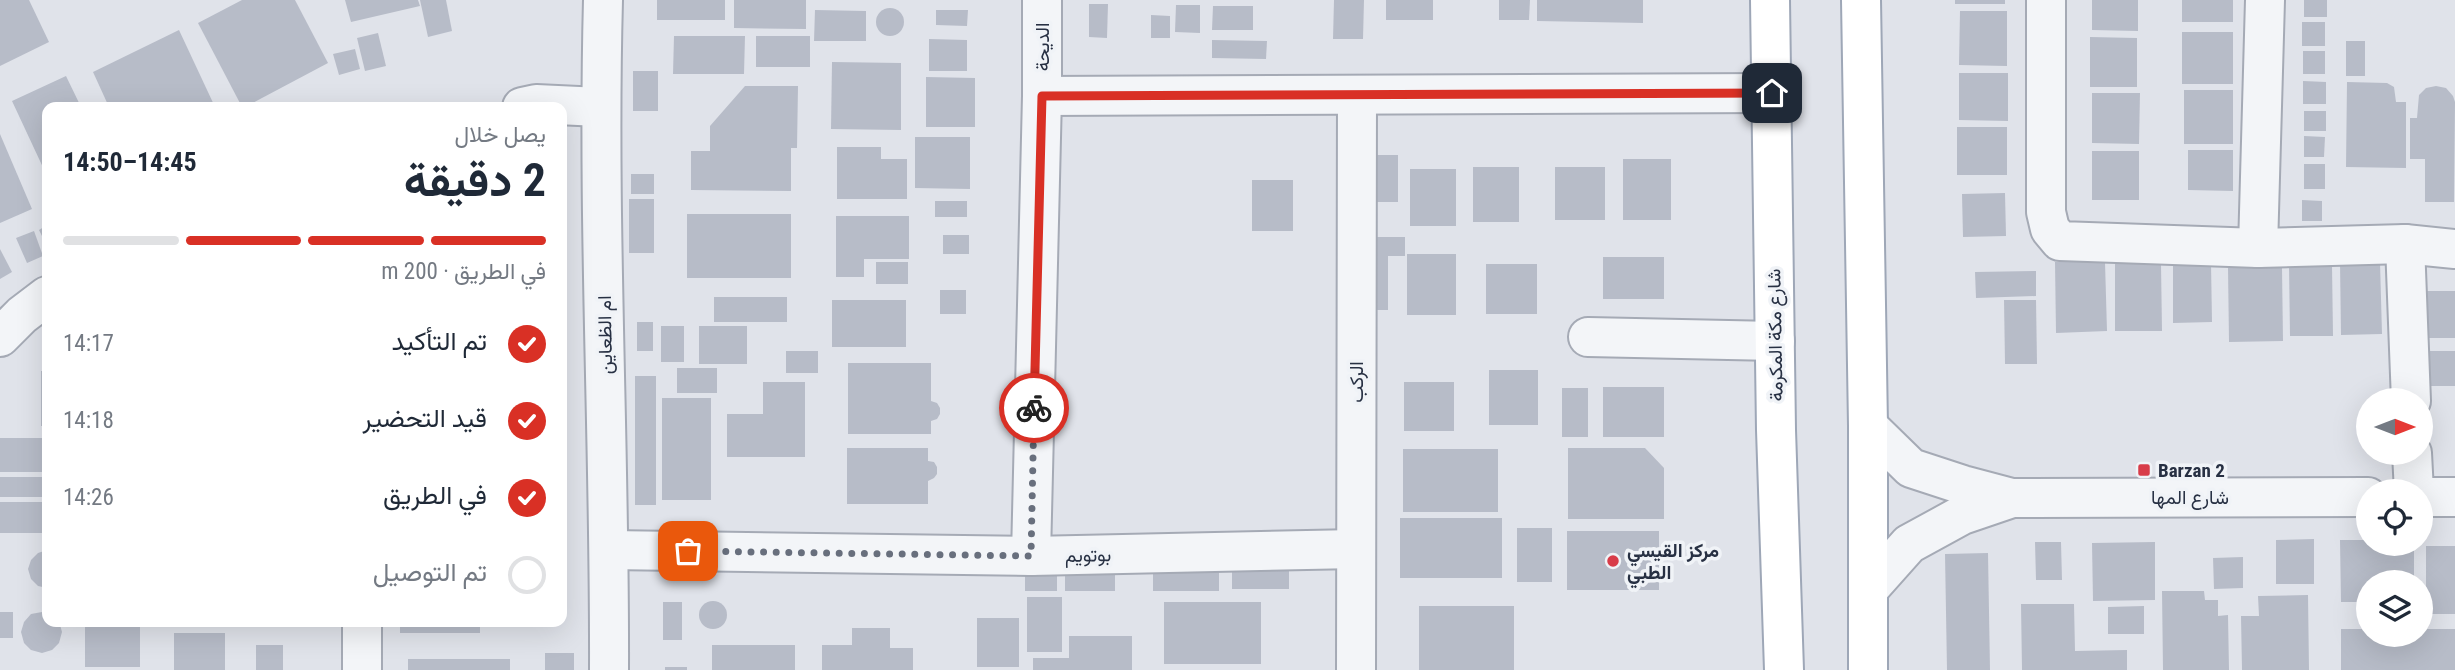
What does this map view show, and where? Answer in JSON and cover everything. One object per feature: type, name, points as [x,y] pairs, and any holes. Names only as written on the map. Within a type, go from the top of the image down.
[{"type":"main road","name":"شارع مكة المكرمة","points":[[1770,0],[1774,341],[1784,670]]},
{"type":"main road","points":[[1861,0],[1868,426],[1868,670]]},
{"type":"street","name":"ام الظعاين","points":[[603,0],[600,107],[610,550],[609,670]]},
{"type":"street","name":"الديحة","points":[[1031,556],[1042,0]]},
{"type":"street","points":[[2046,0],[2046,212],[2050,229],[2060,241],[2258,248],[2404,244],[2455,249]]},
{"type":"street","points":[[2258,248],[2265,0]]},
{"type":"street","points":[[1042,96],[1772,93]]},
{"type":"street","name":"الركب","points":[[1356,670],[1357,95]]},
{"type":"street","points":[[567,105],[600,107]]},
{"type":"street","points":[[2404,244],[2410,388]]},
{"type":"street","points":[[0,337],[42,300]]},
{"type":"street","points":[[1588,337],[1774,341]]},
{"type":"street","name":"شارع المها","points":[[1868,426],[1911,468],[2012,498],[2356,497]]},
{"type":"street","points":[[2433,497],[2455,497]]},
{"type":"street","name":"شارع المها","points":[[1868,590],[1909,544],[1962,514],[2012,498]]},
{"type":"street","name":"بوتويم","points":[[610,550],[1031,556],[1356,549]]},
{"type":"street","points":[[362,627],[362,670]]},
{"type":"building","points":[[0,0],[29,0],[49,42],[0,66]]},
{"type":"building","points":[[242,0],[295,0],[328,63],[254,102],[239,102],[198,23]]},
{"type":"building","points":[[345,0],[418,0],[420,6],[351,22]]},
{"type":"building","points":[[420,0],[446,0],[452,31],[428,37]]},
{"type":"building","points":[[657,0],[725,0],[725,20],[657,20]]},
{"type":"building","points":[[734,0],[806,0],[806,29],[734,28]]},
{"type":"building","points":[[1334,0],[1364,0],[1363,39],[1333,39]]},
{"type":"building","points":[[1386,0],[1433,0],[1433,20],[1386,20]]},
{"type":"building","points":[[1499,0],[1530,0],[1529,20],[1499,20]]},
{"type":"building","points":[[1537,0],[1643,0],[1643,23],[1537,21]]},
{"type":"building","points":[[1955,0],[2005,0],[2005,4],[1955,4]]},
{"type":"building","points":[[2092,0],[2138,0],[2138,31],[2092,30]]},
{"type":"building","points":[[2182,0],[2233,0],[2233,22],[2182,22]]},
{"type":"building","points":[[2304,0],[2327,0],[2327,17],[2304,17]]},
{"type":"building","points":[[1089,4],[1108,4],[1107,38],[1089,37]]},
{"type":"building","points":[[1176,5],[1200,5],[1200,33],[1175,32]]},
{"type":"building","points":[[1213,6],[1253,6],[1253,30],[1212,30]]},
{"type":"building","points":[[890,8],[900,12],[904,22],[900,32],[890,36],[880,32],[876,22],[880,12]]},
{"type":"building","points":[[815,10],[866,11],[866,41],[814,41]]},
{"type":"building","points":[[936,10],[968,10],[967,26],[936,25]]},
{"type":"building","points":[[1960,11],[2007,11],[2007,66],[1959,65]]},
{"type":"building","points":[[1151,15],[1170,16],[1170,38],[1151,38]]},
{"type":"building","points":[[2302,22],[2325,22],[2325,46],[2302,46]]},
{"type":"building","points":[[179,30],[213,102],[107,102],[93,72]]},
{"type":"building","points":[[2182,32],[2233,32],[2233,84],[2182,84]]},
{"type":"building","points":[[378,33],[386,66],[365,71],[357,38]]},
{"type":"building","points":[[674,36],[745,36],[744,74],[673,74]]},
{"type":"building","points":[[756,36],[810,36],[810,67],[756,67]]},
{"type":"building","points":[[2090,37],[2137,38],[2137,87],[2090,87]]},
{"type":"building","points":[[929,39],[967,40],[967,71],[929,71]]},
{"type":"building","points":[[1212,40],[1267,41],[1266,59],[1212,58]]},
{"type":"building","points":[[2346,41],[2365,41],[2365,76],[2346,76]]},
{"type":"building","points":[[355,49],[360,69],[339,75],[333,54]]},
{"type":"building","points":[[2303,51],[2325,51],[2325,74],[2303,74]]},
{"type":"building","points":[[832,62],[901,63],[901,130],[831,129]]},
{"type":"building","points":[[633,71],[658,71],[658,111],[633,111]]},
{"type":"building","points":[[1959,73],[2008,73],[2008,121],[1959,120]]},
{"type":"building","points":[[66,76],[79,102],[42,102],[42,165],[12,101]]},
{"type":"building","points":[[926,77],[975,78],[975,127],[926,127]]},
{"type":"building","points":[[2303,81],[2326,82],[2326,104],[2303,104]]},
{"type":"building","points":[[2347,82],[2387,83],[2394,87],[2396,102],[2406,102],[2406,168],[2346,167]]},
{"type":"building","points":[[745,86],[798,86],[797,148],[791,148],[791,191],[691,190],[691,151],[710,151],[710,126]]},
{"type":"building","points":[[2426,88],[2446,88],[2455,102],[2454,202],[2425,202],[2425,159],[2410,159],[2410,118],[2417,118],[2419,95]]},
{"type":"building","points":[[2184,90],[2233,90],[2233,144],[2184,144]]},
{"type":"building","points":[[2092,93],[2140,93],[2139,144],[2092,143]]},
{"type":"building","points":[[2304,111],[2326,111],[2326,131],[2304,131]]},
{"type":"building","points":[[1957,127],[2007,127],[2007,175],[1957,175]]},
{"type":"building","points":[[0,134],[32,209],[0,223]]},
{"type":"building","points":[[2304,136],[2325,137],[2324,157],[2304,157]]},
{"type":"building","points":[[915,137],[970,137],[970,189],[915,188]]},
{"type":"building","points":[[837,147],[881,147],[881,159],[907,159],[907,199],[837,199]]},
{"type":"building","points":[[2188,150],[2233,150],[2233,191],[2188,190]]},
{"type":"building","points":[[2092,151],[2139,151],[2139,200],[2092,200]]},
{"type":"building","points":[[1367,155],[1398,155],[1398,202],[1367,202]]},
{"type":"building","points":[[1623,159],[1671,159],[1671,220],[1623,220]]},
{"type":"building","points":[[2304,164],[2325,164],[2325,189],[2304,189]]},
{"type":"building","points":[[1473,167],[1519,167],[1519,222],[1473,222]]},
{"type":"building","points":[[1555,167],[1605,167],[1605,220],[1555,220]]},
{"type":"building","points":[[1410,169],[1456,169],[1456,226],[1410,226]]},
{"type":"building","points":[[631,174],[654,174],[654,194],[631,194]]},
{"type":"building","points":[[1252,180],[1293,180],[1293,231],[1252,231]]},
{"type":"building","points":[[2005,193],[2006,236],[1963,237],[1962,194]]},
{"type":"building","points":[[629,199],[654,199],[654,253],[629,253]]},
{"type":"building","points":[[2302,200],[2322,201],[2322,221],[2302,221]]},
{"type":"building","points":[[935,201],[967,201],[967,217],[935,217]]},
{"type":"building","points":[[687,214],[791,214],[791,278],[687,278]]},
{"type":"building","points":[[836,216],[909,216],[909,259],[864,259],[864,277],[836,277]]},
{"type":"building","points":[[34,231],[42,256],[27,263],[16,238]]},
{"type":"building","points":[[943,235],[969,235],[969,254],[943,254]]},
{"type":"building","points":[[1367,237],[1405,237],[1405,256],[1388,256],[1388,310],[1367,310]]},
{"type":"building","points":[[0,249],[12,272],[0,279]]},
{"type":"building","points":[[1407,254],[1456,254],[1456,315],[1407,315]]},
{"type":"building","points":[[1603,257],[1664,257],[1664,299],[1603,299]]},
{"type":"building","points":[[876,262],[908,262],[908,284],[876,284]]},
{"type":"building","points":[[2055,262],[2105,262],[2107,331],[2056,333]]},
{"type":"building","points":[[2340,262],[2380,262],[2382,334],[2341,335]]},
{"type":"building","points":[[2211,263],[2212,322],[2173,323],[2173,264]]},
{"type":"building","points":[[1486,264],[1537,264],[1537,314],[1486,314]]},
{"type":"building","points":[[2115,264],[2161,264],[2162,331],[2115,331]]},
{"type":"building","points":[[2289,265],[2332,265],[2333,336],[2290,336]]},
{"type":"building","points":[[2228,268],[2282,268],[2283,341],[2229,342]]},
{"type":"building","points":[[2036,271],[2036,296],[1976,298],[1975,272]]},
{"type":"building","points":[[940,290],[966,290],[966,314],[940,314]]},
{"type":"building","points":[[2424,291],[2455,291],[2455,338],[2424,338]]},
{"type":"building","points":[[714,297],[787,297],[787,322],[714,322]]},
{"type":"building","points":[[832,300],[906,300],[906,347],[832,347]]},
{"type":"building","points":[[2004,300],[2036,300],[2037,364],[2005,364]]},
{"type":"building","points":[[637,322],[653,322],[653,351],[637,351]]},
{"type":"building","points":[[661,326],[684,326],[684,362],[661,362]]},
{"type":"building","points":[[699,326],[747,326],[747,364],[699,364]]},
{"type":"building","points":[[786,351],[818,351],[818,373],[786,373]]},
{"type":"building","points":[[2425,351],[2455,351],[2455,386],[2425,386]]},
{"type":"building","points":[[848,363],[931,363],[931,401],[937,403],[940,414],[937,419],[931,421],[931,434],[848,434]]},
{"type":"building","points":[[677,368],[717,368],[717,393],[677,393]]},
{"type":"building","points":[[1489,370],[1538,370],[1538,425],[1489,425]]},
{"type":"building","points":[[41,371],[42,371],[42,426]]},
{"type":"building","points":[[635,376],[656,376],[656,505],[635,505]]},
{"type":"building","points":[[763,382],[805,382],[805,457],[727,457],[727,414],[763,414]]},
{"type":"building","points":[[1404,382],[1454,382],[1454,431],[1404,431]]},
{"type":"building","points":[[1603,387],[1664,387],[1664,437],[1603,437]]},
{"type":"building","points":[[1562,388],[1588,388],[1588,437],[1562,437]]},
{"type":"building","points":[[662,398],[711,398],[711,500],[662,500]]},
{"type":"building","points":[[0,438],[42,438],[42,472],[0,472]]},
{"type":"building","points":[[847,448],[928,448],[928,461],[934,462],[937,474],[928,481],[928,504],[847,504]]},
{"type":"building","points":[[1568,448],[1645,448],[1664,468],[1664,519],[1568,519]]},
{"type":"building","points":[[1403,449],[1498,449],[1498,512],[1403,512]]},
{"type":"building","points":[[0,477],[42,477],[42,497],[0,497]]},
{"type":"building","points":[[0,502],[42,502],[42,533],[0,533]]},
{"type":"building","points":[[1400,518],[1502,518],[1502,578],[1400,578]]},
{"type":"building","points":[[1517,528],[1552,528],[1552,582],[1517,582]]},
{"type":"building","name":"مركز القيسي الطبي","points":[[1567,531],[1659,531],[1659,590],[1567,590]]},
{"type":"building","points":[[2314,539],[2314,584],[2276,584],[2276,540]]},
{"type":"building","points":[[2340,540],[2356,540],[2356,556],[2414,556],[2414,570],[2356,570],[2356,602],[2341,602]]},
{"type":"building","points":[[2035,542],[2061,542],[2062,580],[2036,580]]},
{"type":"building","points":[[2155,542],[2155,600],[2093,601],[2092,543]]},
{"type":"building","points":[[2433,546],[2455,546],[2455,614],[2433,614],[2433,570],[2426,570],[2426,556],[2433,556]]},
{"type":"building","points":[[42,552],[42,587],[31,579],[28,569],[31,560]]},
{"type":"building","points":[[1988,553],[1990,670],[1947,670],[1945,554]]},
{"type":"building","points":[[2243,557],[2243,588],[2214,589],[2213,558]]},
{"type":"building","points":[[1153,569],[1219,569],[1219,591],[1153,591]]},
{"type":"building","points":[[1232,569],[1289,569],[1289,589],[1232,589]]},
{"type":"building","points":[[1025,573],[1057,573],[1057,591],[1025,591]]},
{"type":"building","points":[[1065,574],[1115,574],[1115,591],[1065,591]]},
{"type":"building","points":[[2162,591],[2204,591],[2205,600],[2218,600],[2218,616],[2228,615],[2229,670],[2163,670]]},
{"type":"building","points":[[2308,595],[2309,670],[2242,670],[2241,616],[2259,616],[2258,596]]},
{"type":"building","points":[[1027,597],[1062,597],[1062,652],[1027,652]]},
{"type":"building","points":[[713,601],[723,605],[727,615],[723,625],[713,629],[703,625],[699,615],[703,605]]},
{"type":"building","points":[[663,602],[682,602],[682,640],[663,640]]},
{"type":"building","points":[[1164,602],[1261,602],[1261,664],[1164,664]]},
{"type":"building","points":[[2021,604],[2074,604],[2075,651],[2127,650],[2127,670],[2022,670]]},
{"type":"building","points":[[1419,606],[1514,606],[1514,670],[1419,670]]},
{"type":"building","points":[[2144,606],[2144,634],[2108,634],[2108,607]]},
{"type":"building","points":[[0,612],[13,612],[13,638],[0,638]]},
{"type":"building","points":[[42,612],[42,627],[61,627],[59,643],[52,650],[42,653],[31,650],[24,643],[21,632],[24,622],[31,614]]},
{"type":"building","points":[[977,618],[1019,618],[1019,667],[977,667]]},
{"type":"building","points":[[85,627],[140,627],[140,667],[85,667]]},
{"type":"building","points":[[400,627],[480,627],[480,633],[400,633]]},
{"type":"building","points":[[852,628],[890,628],[890,648],[913,648],[913,670],[822,670],[822,645],[852,645]]},
{"type":"building","points":[[2341,629],[2356,629],[2356,647],[2433,647],[2433,629],[2455,629],[2455,670],[2341,670]]},
{"type":"building","points":[[174,633],[225,633],[225,670],[174,670]]},
{"type":"building","points":[[1069,636],[1132,636],[1132,670],[1033,670],[1033,658],[1069,658]]},
{"type":"building","points":[[256,645],[283,645],[283,670],[256,670]]},
{"type":"building","points":[[712,645],[795,645],[795,670],[712,670]]},
{"type":"building","points":[[545,653],[574,653],[574,670],[545,670]]},
{"type":"building","points":[[408,659],[510,659],[510,670],[408,670]]},
{"type":"building","points":[[665,667],[687,667],[687,670],[665,670]]},
{"type":"way so far","points":[[688,551],[1031,556],[1034,408]]},
{"type":"place","name":"Barzan 2","points":[[2144,470]]},
{"type":"place","name":"مركز القيسي الطبي","points":[[1613,561]]},
{"type":"route","points":[[1034,408],[1042,96],[1772,93]]}]
